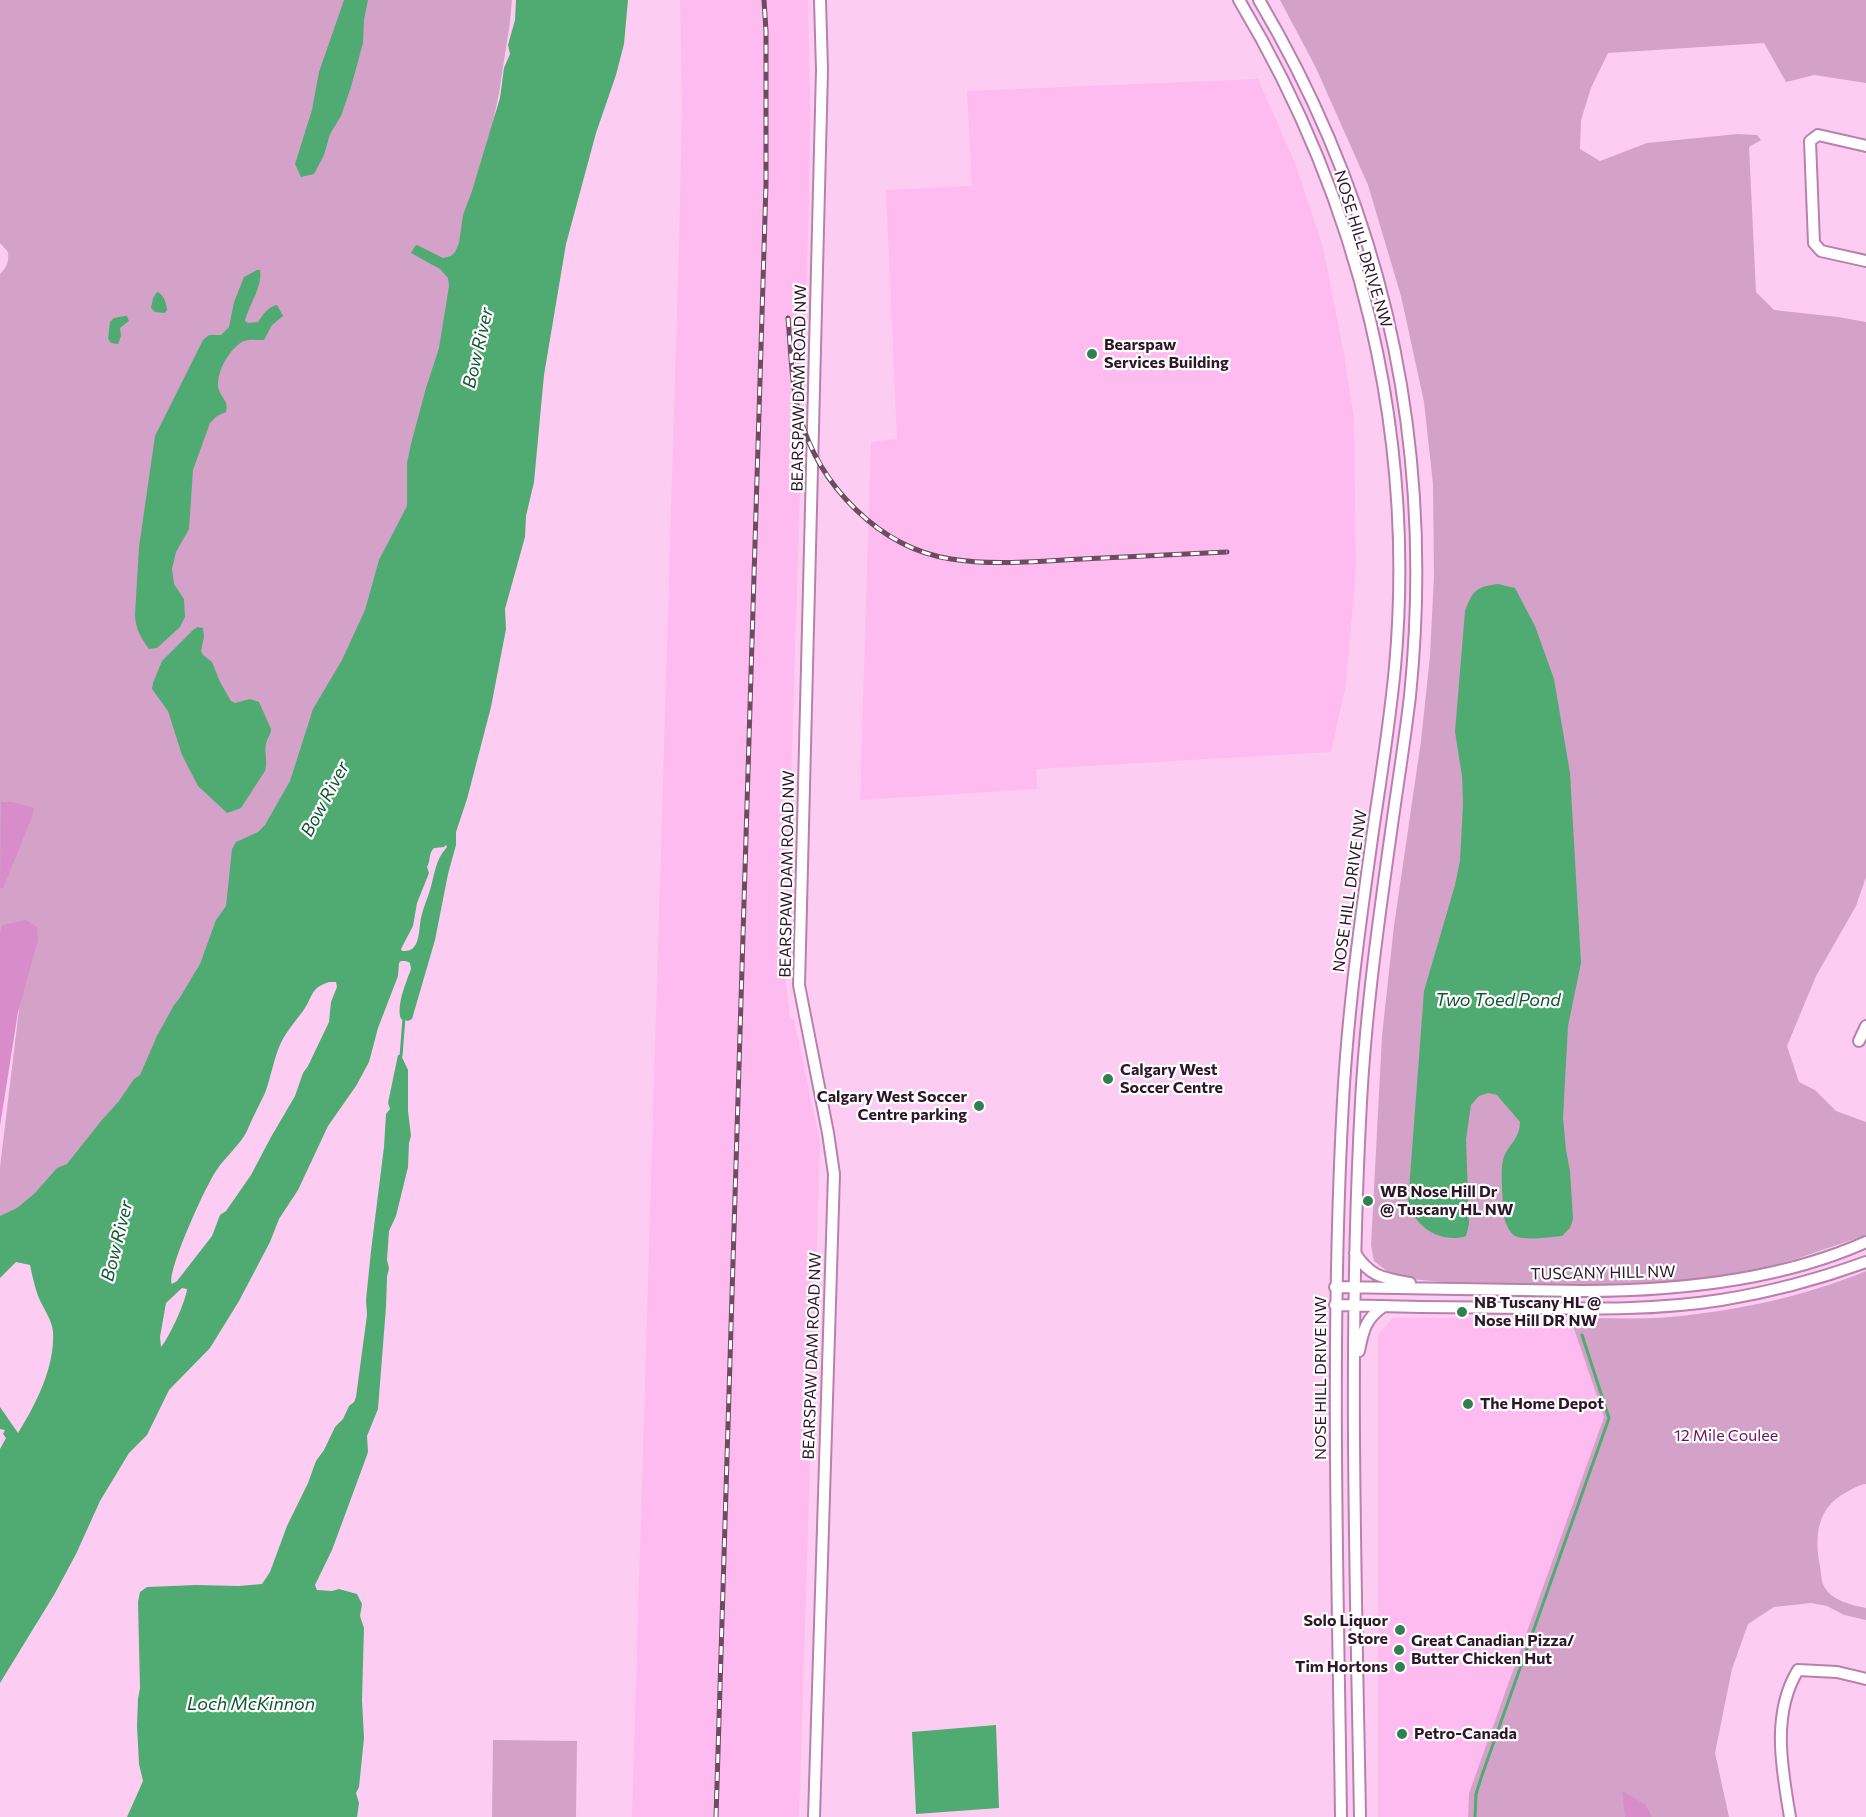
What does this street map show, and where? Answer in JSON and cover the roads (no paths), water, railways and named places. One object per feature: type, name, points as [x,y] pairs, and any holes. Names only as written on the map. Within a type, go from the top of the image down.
[{"type":"street","name":"BEARSPAW DAM ROAD NW","points":[[814,1817],[834,1174],[799,985],[822,70],[820,0]]},
{"type":"street","name":"NOSE HILL DRIVE NW","points":[[1239,0],[1264,43],[1302,120],[1322,165],[1344,228],[1370,317],[1380,366],[1394,459],[1397,501],[1399,567],[1395,667],[1354,975],[1343,1096],[1335,1287],[1341,1817]]},
{"type":"street","name":"NOSE HILL DRIVE NW","points":[[1259,0],[1293,61],[1326,128],[1344,172],[1371,252],[1384,300],[1403,393],[1414,489],[1417,574],[1410,698],[1377,934],[1365,1041],[1359,1142],[1354,1288],[1354,1404],[1360,1817]]},
{"type":"street","points":[[1866,146],[1818,135],[1810,141],[1814,243],[1821,251],[1866,261]]},
{"type":"street","points":[[1859,1041],[1866,1026]]},
{"type":"street","name":"TUSCANY HILL NW","points":[[1335,1287],[1612,1291],[1678,1287],[1742,1279],[1772,1272],[1866,1242]]},
{"type":"street","points":[[1355,1253],[1363,1265],[1373,1273],[1435,1288]]},
{"type":"street","name":"TUSCANY HILL NW","points":[[1335,1305],[1577,1309],[1658,1307],[1756,1294],[1826,1276],[1866,1262]]},
{"type":"street","points":[[1354,1404],[1363,1332],[1373,1314],[1385,1306]]},
{"type":"street","points":[[1791,1817],[1780,1749],[1782,1722],[1791,1682],[1798,1670],[1837,1672],[1866,1680]]},
{"type":"water","points":[[344,0],[368,0],[363,43],[341,116],[330,134],[324,155],[314,174],[301,177],[295,164],[312,110],[319,72]]},
{"type":"water","name":"Bow River","points":[[516,0],[628,0],[624,44],[596,133],[566,244],[544,375],[534,482],[526,516],[525,537],[505,609],[506,629],[491,707],[456,832],[456,845],[435,940],[412,1019],[408,1021],[401,1019],[402,994],[411,969],[410,963],[401,961],[369,1062],[356,1086],[328,1126],[298,1190],[279,1219],[270,1242],[239,1301],[210,1348],[169,1390],[147,1435],[129,1453],[100,1501],[54,1595],[0,1683],[0,1449],[6,1438],[3,1434],[5,1430],[0,1429],[0,1407],[18,1433],[38,1398],[48,1372],[53,1332],[51,1322],[37,1293],[30,1265],[16,1262],[0,1278],[0,1216],[17,1208],[35,1193],[57,1168],[67,1164],[119,1101],[134,1079],[140,1075],[157,1036],[200,964],[216,920],[226,906],[232,849],[236,842],[258,832],[265,825],[290,781],[313,709],[342,660],[365,610],[379,560],[407,506],[407,463],[426,388],[439,348],[449,286],[448,278],[440,269],[411,253],[417,245],[443,258],[455,252],[459,243],[463,215],[500,98],[504,68],[510,54],[508,45],[515,20]],"holes":[[[446,845],[436,867],[415,946],[411,950],[402,951],[413,926],[417,903],[429,873],[427,867],[431,853],[434,848]],[[336,982],[337,987],[331,1002],[329,1022],[303,1073],[295,1096],[251,1175],[226,1211],[220,1215],[212,1236],[177,1281],[172,1284],[175,1264],[204,1193],[216,1171],[247,1131],[265,1093],[283,1039],[315,990],[323,984]],[[182,1288],[187,1289],[177,1319],[161,1347],[160,1337],[166,1303]]]},
{"type":"water","points":[[260,270],[258,289],[245,321],[258,322],[268,309],[277,305],[283,316],[272,325],[264,340],[246,340],[233,349],[221,369],[218,384],[227,408],[226,412],[217,416],[210,423],[193,470],[189,529],[176,552],[172,569],[174,584],[184,599],[185,617],[180,627],[157,648],[149,649],[139,633],[135,614],[139,547],[155,436],[203,340],[209,335],[221,335],[229,327],[234,302],[244,277]]},
{"type":"water","points":[[157,292],[161,294],[165,302],[167,310],[165,313],[155,312],[151,308]]},
{"type":"water","points":[[127,316],[129,321],[120,328],[121,336],[118,344],[111,343],[108,339],[110,322],[114,318]]},
{"type":"water","name":"Two Toed Pond","points":[[1498,584],[1515,588],[1535,626],[1554,679],[1570,773],[1581,963],[1568,1026],[1563,1118],[1573,1219],[1570,1228],[1562,1236],[1525,1238],[1515,1236],[1510,1231],[1504,1215],[1502,1165],[1505,1154],[1518,1134],[1520,1122],[1497,1095],[1488,1093],[1479,1096],[1471,1105],[1466,1139],[1469,1224],[1466,1236],[1447,1238],[1430,1232],[1423,1226],[1411,1212],[1408,1203],[1424,991],[1460,861],[1462,776],[1455,732],[1465,611],[1470,598],[1476,591]]},
{"type":"water","points":[[198,627],[203,628],[201,651],[212,662],[231,701],[235,703],[250,699],[259,702],[271,729],[266,747],[265,771],[241,808],[227,813],[198,786],[182,755],[168,711],[152,689],[162,661]]},
{"type":"water","name":"Loch McKinnon","points":[[398,1055],[401,1055],[408,1070],[408,1111],[411,1136],[408,1167],[396,1216],[389,1231],[387,1260],[389,1268],[378,1409],[367,1436],[368,1452],[363,1466],[332,1550],[315,1585],[317,1590],[339,1589],[357,1594],[362,1604],[360,1616],[364,1628],[362,1700],[364,1738],[359,1787],[356,1793],[359,1803],[357,1817],[127,1817],[143,1781],[139,1764],[137,1726],[140,1688],[138,1602],[140,1592],[147,1587],[262,1584],[270,1572],[287,1526],[316,1461],[335,1427],[343,1419],[356,1397],[367,1315],[366,1300],[386,1114],[390,1109],[388,1103]]},
{"type":"water","points":[[996,1725],[999,1808],[916,1814],[912,1732]]},
{"type":"waterway","points":[[401,1056],[404,1018]]},
{"type":"waterway","points":[[1475,1817],[1476,1794],[1481,1778],[1609,1418],[1582,1335]]},
{"type":"railway","points":[[716,1817],[766,184],[764,0]]},
{"type":"railway","points":[[788,318],[795,393],[809,442],[821,466],[837,489],[877,527],[900,542],[925,553],[951,559],[1000,563],[1227,552]]},
{"type":"place","name":"Bearspaw Services Building","points":[[1092,354]]},
{"type":"place","name":"Calgary West Soccer Centre","points":[[1108,1079]]},
{"type":"place","name":"Calgary West Soccer Centre parking","points":[[979,1106]]},
{"type":"place","name":"WB Nose Hill Dr @ Tuscany HL NW","points":[[1368,1201]]},
{"type":"place","name":"NB Tuscany HL @ Nose Hill DR NW","points":[[1462,1312]]},
{"type":"place","name":"The Home Depot","points":[[1468,1404]]},
{"type":"place","name":"Solo Liquor Store","points":[[1400,1630]]},
{"type":"place","name":"Great Canadian Pizza/ Butter Chicken Hut","points":[[1399,1650]]},
{"type":"place","name":"Tim Hortons","points":[[1400,1667]]},
{"type":"place","name":"Petro-Canada","points":[[1402,1734]]},
{"type":"park label","name":"12 Mile Coulee","points":[[1726,1436]]}]
